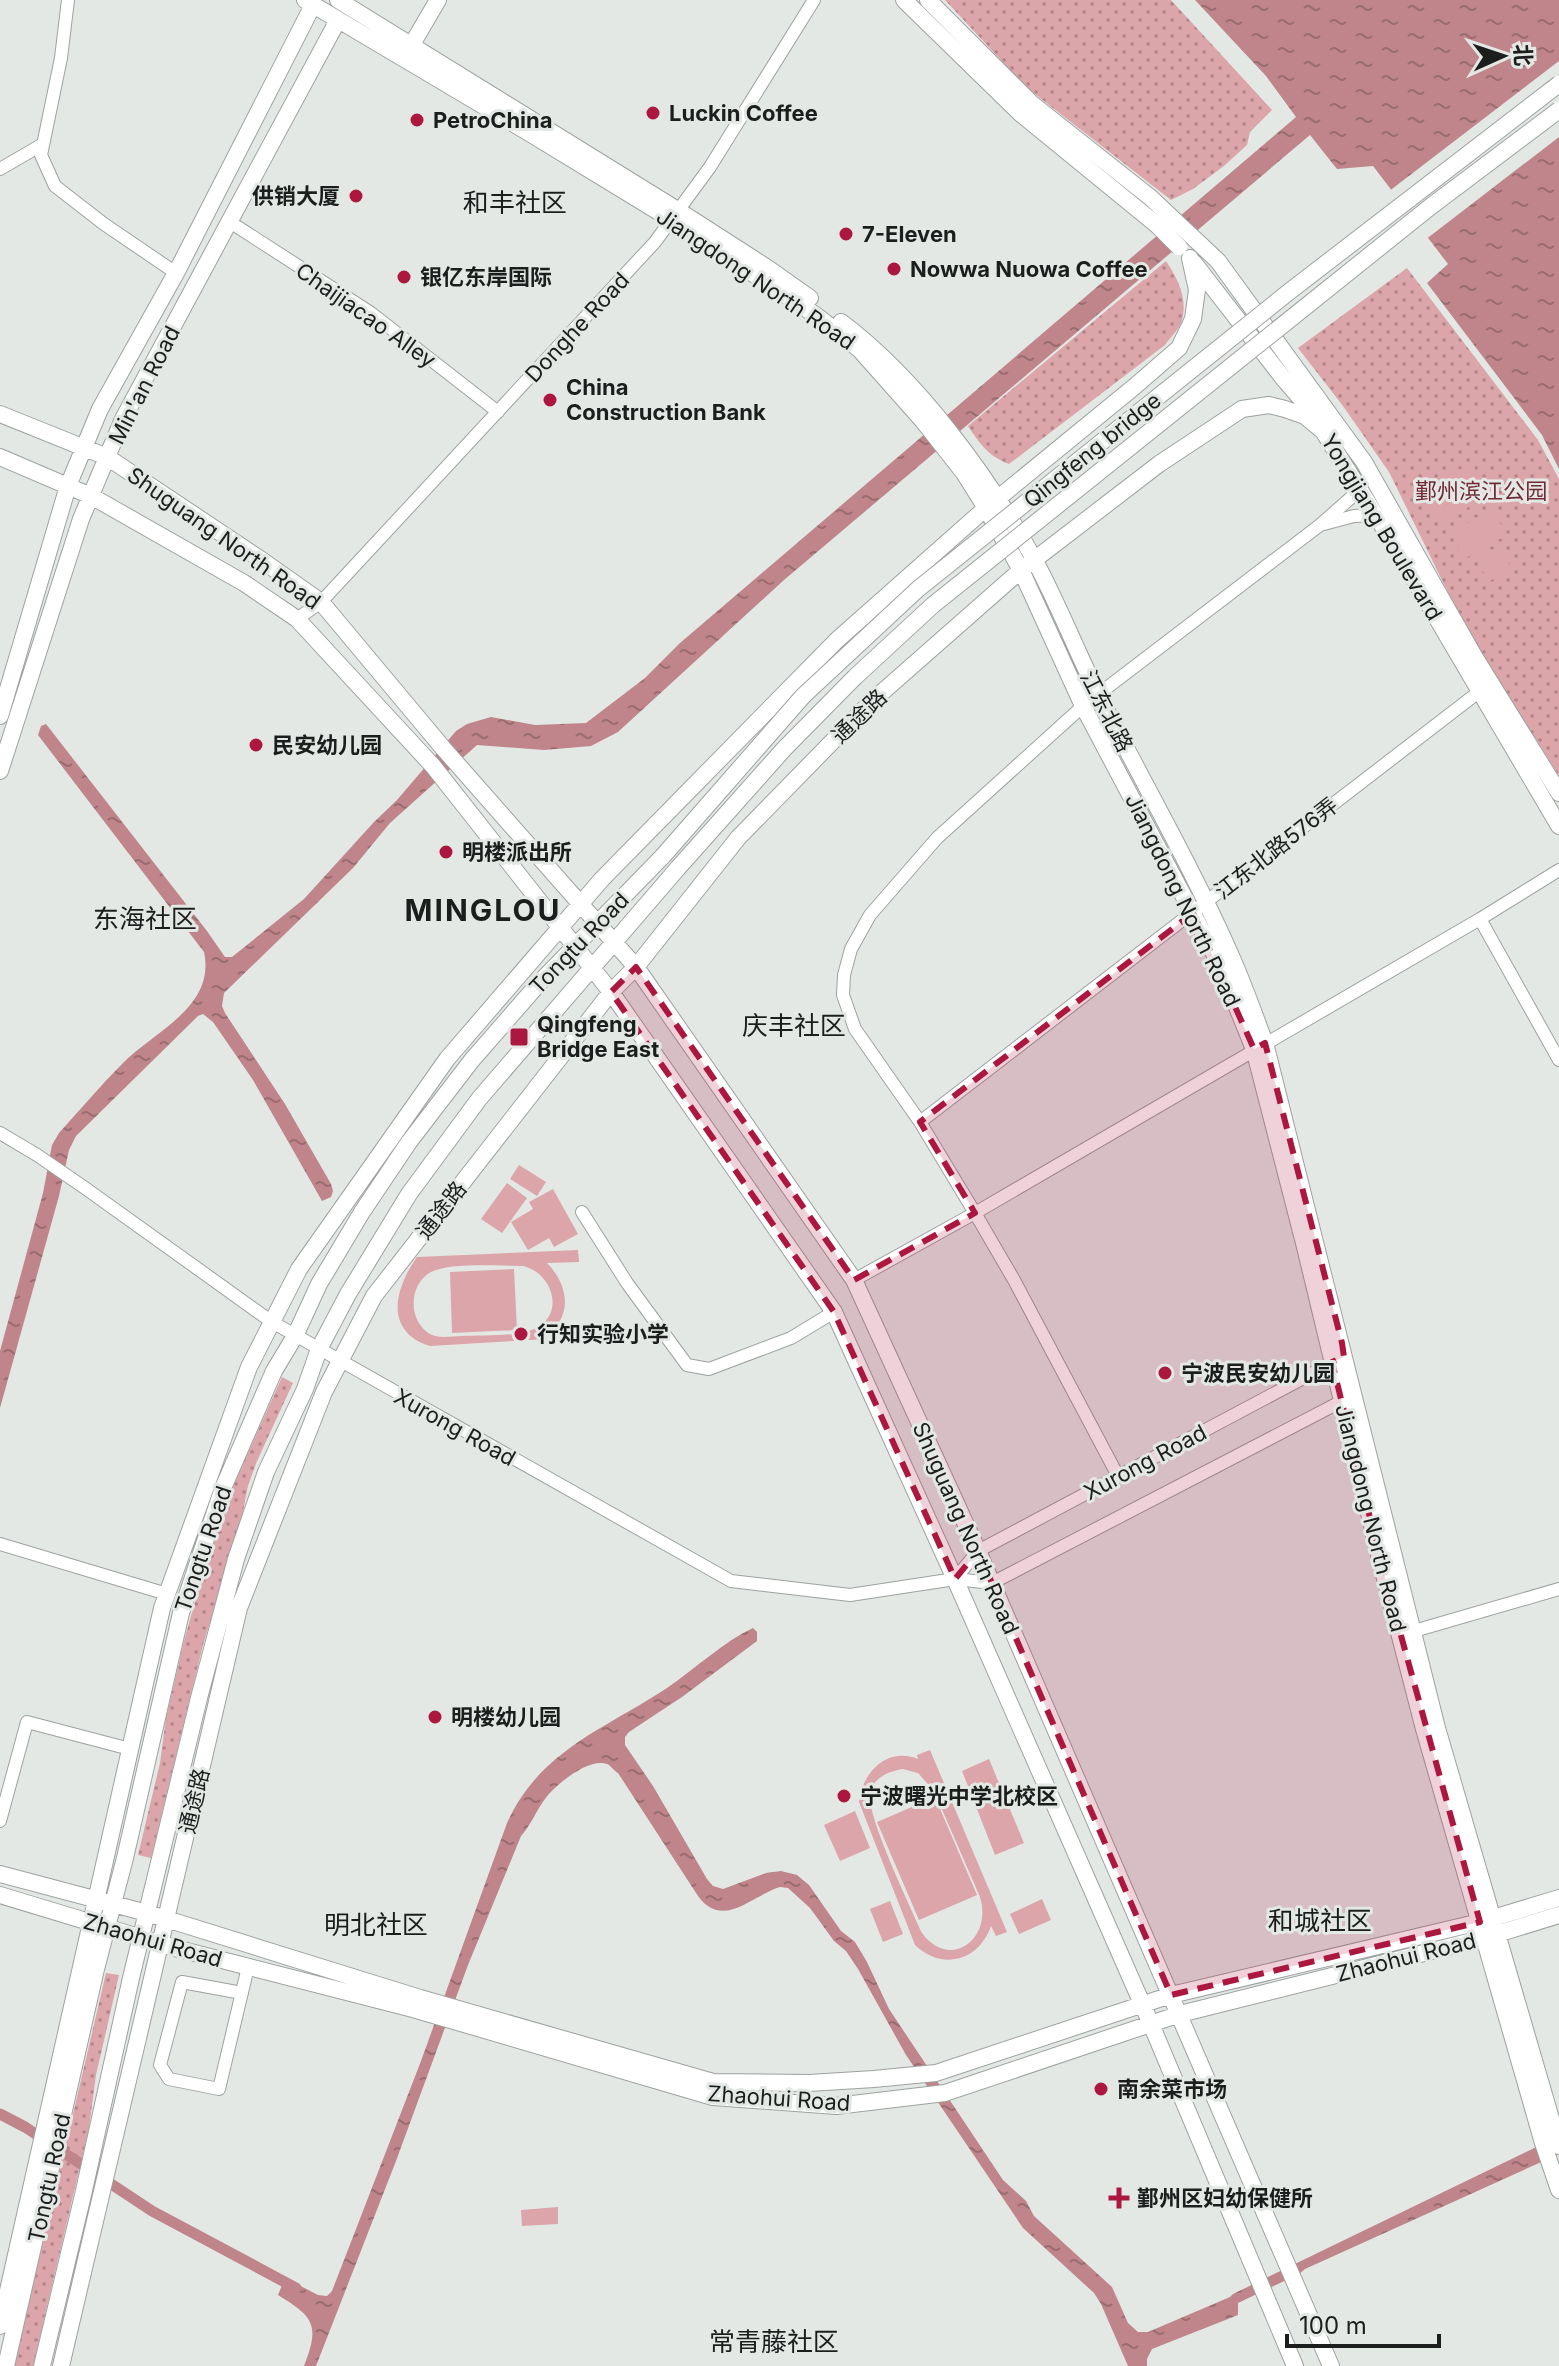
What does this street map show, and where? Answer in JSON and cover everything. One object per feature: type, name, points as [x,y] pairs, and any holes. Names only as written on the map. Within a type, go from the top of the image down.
[{"type":"main road","name":"Jiangdong North Road","points":[[338,0],[675,216]]},
{"type":"main road","points":[[411,46],[438,0]]},
{"type":"main road","points":[[98,1925],[96,1899],[162,1608],[249,1367],[299,1269],[447,1059],[602,879],[837,640],[992,503],[1179,348],[1193,319],[1197,290],[1190,250],[1163,220],[1021,114],[904,0]]},
{"type":"main road","points":[[928,0],[1031,103],[1151,198],[1163,220]]},
{"type":"main road","name":"Jiangdong North Road","points":[[309,3],[769,269],[867,341],[968,467],[992,503],[1028,566],[1083,706],[1200,908],[1219,963],[1259,1046],[1406,1634],[1551,2144],[1557,2183]]},
{"type":"main road","name":"Min'an Road","points":[[0,716],[68,486],[100,409],[176,273],[309,3]]},
{"type":"main road","name":"Min'an Road","points":[[0,771],[81,519],[123,419],[338,20]]},
{"type":"main road","name":"Qingfeng bridge","points":[[663,856],[803,696],[918,589],[1290,291],[1559,84]]},
{"type":"main road","name":"Qingfeng bridge","points":[[678,868],[784,749],[855,677],[933,605],[1430,207],[1559,110]]},
{"type":"main road","name":"Yongjiang Boulevard","points":[[1190,250],[1283,378],[1308,407],[1376,515],[1559,826]]},
{"type":"main road","name":"Yongjiang Boulevard","points":[[1190,250],[1218,261],[1364,462],[1474,656],[1559,793]]},
{"type":"main road","name":"通途路","points":[[61,2366],[239,1608],[324,1392],[374,1296],[611,992],[636,967],[745,831],[871,702],[1028,566],[1159,464],[1242,409],[1269,405],[1285,409],[1305,416],[1323,431]]},
{"type":"main road","name":"Shuguang North Road","points":[[0,414],[107,457],[321,602],[443,748],[636,967],[854,1280],[978,1551],[1331,2366]]},
{"type":"main road","name":"Shuguang North Road","points":[[0,457],[91,496],[244,583],[297,619],[433,766],[611,992],[834,1312],[1143,2004],[1295,2366]]},
{"type":"main road","name":"江东北路","points":[[1028,566],[1098,695],[1200,908]]},
{"type":"main road","name":"Tongtu Road","points":[[6,2366],[48,2186],[55,2115],[98,1925],[113,1903],[181,1613],[223,1488],[274,1371],[295,1336],[319,1284],[409,1142],[472,1060],[541,981],[663,856]]},
{"type":"main road","name":"Tongtu Road","points":[[42,2366],[199,1698],[236,1559],[266,1472],[305,1389],[319,1349],[348,1294],[409,1194],[479,1099],[678,868]]},
{"type":"main road","name":"Zhaohui Road","points":[[0,1874],[147,1913],[416,2004],[713,2097],[836,2106],[938,2094],[1180,2014],[1488,1928],[1559,1898]]},
{"type":"main road","name":"Zhaohui Road","points":[[0,1895],[160,1944],[416,2004]]},
{"type":"main road","name":"Zhaohui Road","points":[[478,2022],[713,2082],[809,2083],[918,2075],[936,2073],[1171,1995],[1559,1915]]},
{"type":"main road","name":"Jiangdong North Road","points":[[1488,1928],[1554,2129],[1551,2144]]},
{"type":"main road","points":[[0,2326],[37,2161],[55,2115]]},
{"type":"street","points":[[68,0],[61,58],[41,155],[55,186],[176,273]]},
{"type":"street","name":"Donghe Road","points":[[297,619],[321,602],[655,242],[710,167],[814,0]]},
{"type":"street","points":[[0,169],[43,144]]},
{"type":"street","name":"Chaijiacao Alley","points":[[230,222],[371,313],[498,412]]},
{"type":"street","points":[[1118,1476],[975,1213],[920,1122],[855,1029],[842,986],[851,949],[870,915],[937,838],[1083,706],[1320,525],[1354,495],[1349,471]]},
{"type":"street","points":[[1320,525],[1354,516],[1376,515]]},
{"type":"street","name":"江东北路576弄","points":[[920,1122],[1480,691]]},
{"type":"street","points":[[854,1280],[975,1213],[1559,870]]},
{"type":"street","points":[[1480,919],[1559,1060]]},
{"type":"street","name":"Xurong Road","points":[[0,1133],[85,1188],[272,1322],[731,1581],[850,1595],[955,1579],[992,1583],[1348,1398]]},
{"type":"street","points":[[582,1212],[627,1283],[687,1365],[709,1369],[791,1338],[834,1312]]},
{"type":"street","name":"Xurong Road","points":[[955,1579],[978,1551],[1338,1359]]},
{"type":"street","points":[[0,1544],[167,1594]]},
{"type":"street","points":[[1406,1634],[1559,1589]]},
{"type":"street","points":[[0,1821],[27,1722],[130,1749]]},
{"type":"street","points":[[242,1993],[182,1982],[160,2065],[169,2079],[219,2089],[242,1993],[248,1967]]},
{"type":"highlighted area","points":[[1193,913],[1254,1049],[1265,1043],[1342,1343],[1344,1357],[1332,1362],[1381,1563],[1480,1922],[1171,1995],[978,1551],[955,1579],[834,1312],[611,992],[636,967],[854,1280],[975,1213],[920,1122]]},
{"type":"green space","points":[[945,0],[1171,0],[1272,110],[1250,132],[1247,145],[1224,166],[1193,189],[1171,200],[1026,87]]},
{"type":"green space","points":[[1166,261],[1178,282],[1184,306],[1181,323],[1165,345],[1009,464],[985,449],[968,426]]},
{"type":"green space","name":"鄞州滨江公园","points":[[1407,268],[1538,440],[1559,479],[1559,776],[1464,625],[1389,472],[1298,348]]},
{"type":"green space","points":[[1472,463],[1489,496],[1441,522],[1423,489]]},
{"type":"green space","points":[[1493,509],[1507,535],[1464,559],[1450,532]]},
{"type":"green space","points":[[1500,546],[1512,569],[1488,582],[1476,558]]},
{"type":"green space","points":[[519,1165],[546,1182],[537,1196],[510,1179]]},
{"type":"green space","points":[[507,1183],[527,1198],[502,1233],[481,1219]]},
{"type":"green space","points":[[553,1189],[578,1234],[554,1247],[549,1238],[528,1250],[511,1222],[533,1209],[529,1202]]},
{"type":"green space","points":[[578,1250],[579,1262],[547,1263],[560,1281],[565,1300],[561,1319],[546,1339],[430,1346],[415,1339],[399,1319],[399,1295],[417,1257]],"holes":[[[476,1265],[523,1266],[542,1277],[552,1295],[550,1314],[544,1323],[534,1329],[508,1334],[442,1337],[430,1334],[417,1320],[415,1293],[418,1285],[431,1272]]]},
{"type":"green space","points":[[514,1269],[517,1330],[452,1333],[450,1272]]},
{"type":"green space","points":[[282,1377],[293,1383],[248,1486],[241,1521],[203,1645],[151,1858],[138,1855],[160,1763],[166,1718],[202,1577],[234,1484]]},
{"type":"green space","points":[[930,1750],[1007,1932],[996,1936],[991,1926],[978,1947],[969,1954],[948,1960],[926,1953],[915,1945],[859,1802],[865,1781],[878,1765],[896,1756],[918,1759],[917,1755]],"holes":[[[903,1769],[918,1773],[934,1791],[980,1897],[982,1912],[975,1937],[956,1949],[933,1944],[922,1933],[890,1862],[871,1804],[870,1793],[874,1783],[882,1776]]]},
{"type":"green space","points":[[989,1759],[1024,1843],[995,1855],[962,1771]]},
{"type":"green space","points":[[935,1797],[977,1895],[919,1920],[877,1822]]},
{"type":"green space","points":[[855,1811],[870,1848],[840,1861],[824,1825]]},
{"type":"green space","points":[[1042,1899],[1051,1920],[1019,1934],[1010,1914]]},
{"type":"green space","points":[[890,1901],[903,1934],[883,1942],[870,1909]]},
{"type":"green space","points":[[106,1973],[119,1975],[96,2075],[89,2128],[33,2366],[14,2366]]},
{"type":"green space","points":[[558,2207],[558,2224],[522,2226],[521,2210]]},
{"type":"water","points":[[1195,0],[1559,0],[1559,469],[1542,435],[1427,283],[1448,264],[1373,166],[1337,169],[1310,135],[784,580],[618,732],[591,746],[544,750],[477,745],[390,823],[353,868],[224,993],[222,1006],[225,1013],[285,1104],[331,1184],[331,1197],[322,1201],[253,1080],[213,1022],[203,1014],[198,1016],[76,1136],[69,1150],[0,1408],[0,1351],[43,1193],[52,1145],[59,1133],[122,1064],[192,1003],[201,988],[205,971],[204,952],[38,735],[41,726],[46,724],[225,957],[232,957],[304,899],[397,800],[456,731],[467,724],[491,717],[535,725],[586,723],[645,678],[680,643],[1296,117],[1266,76]]},
{"type":"water","points":[[753,1628],[757,1632],[757,1641],[629,1732],[625,1745],[713,1886],[723,1889],[766,1873],[781,1871],[797,1875],[809,1885],[841,1931],[855,1942],[889,2009],[1003,2180],[1026,2201],[1034,2216],[1112,2287],[1128,2323],[1138,2332],[1148,2332],[1230,2297],[1559,2136],[1559,2154],[1305,2269],[1238,2303],[1238,2315],[1152,2349],[1147,2366],[1128,2366],[1094,2293],[1023,2228],[906,2055],[858,1969],[810,1908],[788,1888],[780,1887],[738,1908],[717,1910],[708,1906],[698,1896],[618,1773],[609,1765],[593,1764],[565,1779],[550,1793],[521,1836],[468,1965],[316,2366],[304,2366],[312,2341],[310,2323],[300,2310],[278,2295],[285,2278],[318,2295],[327,2296],[332,2291],[421,2061],[507,1823],[521,1798],[537,1777],[576,1744],[667,1688],[720,1648]]},
{"type":"pier","points":[[1559,61],[1559,137],[1425,240],[1388,192]]},
{"type":"waterway","points":[[0,2114],[25,2127],[152,2211],[296,2288]]},
{"type":"place","name":"Luckin Coffee","points":[[653,113]]},
{"type":"place","name":"PetroChina","points":[[417,120]]},
{"type":"place","name":"供销大厦","points":[[356,196]]},
{"type":"place","name":"7-Eleven","points":[[846,234]]},
{"type":"place","name":"Nowwa Nuowa Coffee","points":[[894,269]]},
{"type":"place","name":"银亿东岸国际","points":[[404,277]]},
{"type":"place","name":"China Construction Bank","points":[[550,400]]},
{"type":"place","name":"民安幼儿园","points":[[256,745]]},
{"type":"place","name":"明楼派出所","points":[[446,852]]},
{"type":"place","name":"Qingfeng Bridge East","points":[[519,1037]]},
{"type":"place","name":"行知实验小学","points":[[521,1334]]},
{"type":"place","name":"宁波民安幼儿园","points":[[1165,1373]]},
{"type":"place","name":"明楼幼儿园","points":[[435,1717]]},
{"type":"place","name":"宁波曙光中学北校区","points":[[844,1796]]},
{"type":"place","name":"南余菜市场","points":[[1101,2089]]},
{"type":"place","name":"鄞州区妇幼保健所","points":[[1119,2198]]},
{"type":"district","name":"和丰社区","points":[[515,202]]},
{"type":"district","name":"MINGLOU","points":[[483,910]]},
{"type":"district","name":"东海社区","points":[[145,918]]},
{"type":"district","name":"庆丰社区","points":[[794,1025]]},
{"type":"district","name":"和城社区","points":[[1320,1920]]},
{"type":"district","name":"明北社区","points":[[376,1924]]},
{"type":"district","name":"常青藤社区","points":[[774,2341]]}]
